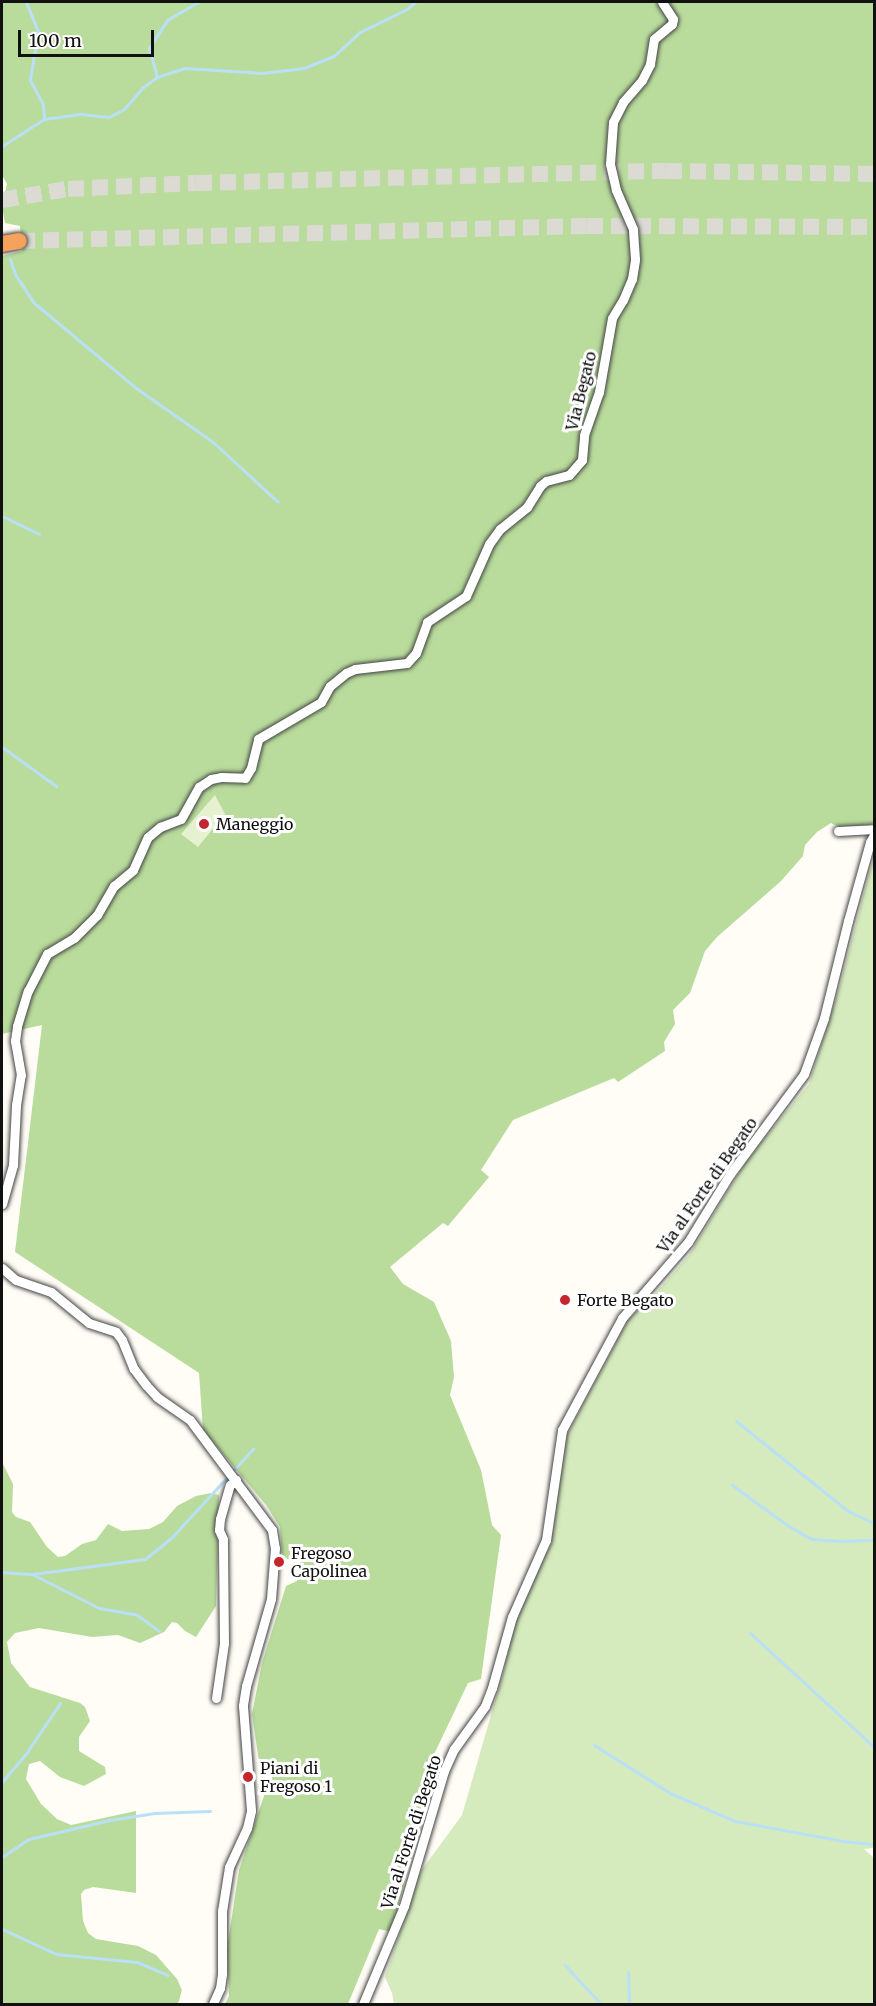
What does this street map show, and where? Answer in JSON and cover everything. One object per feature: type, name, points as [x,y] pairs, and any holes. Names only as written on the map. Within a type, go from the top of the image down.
[{"type":"highway","points":[[2,244],[20,241]]},
{"type":"street","name":"Via Begato","points":[[2,1204],[11,1175],[21,1075],[15,1041],[16,1026],[28,991],[47,954],[74,938],[97,915],[114,886],[136,865],[148,837],[160,827],[181,819],[199,787],[211,779],[221,777],[245,778],[251,768],[258,739],[321,702],[338,677],[355,669],[407,663],[416,653],[427,622],[466,596],[489,544],[500,529],[526,507],[540,486],[546,481],[569,475],[582,460],[584,435],[599,392],[612,318],[632,279],[635,259],[633,229],[616,190],[610,164],[613,122],[623,102],[642,80],[650,64],[654,39],[672,24],[673,19],[662,2]]},
{"type":"street","points":[[838,831],[874,829]]},
{"type":"street","name":"Via al Forte di Begato","points":[[363,2004],[404,1906],[444,1771],[454,1749],[485,1706],[516,1607],[546,1540],[562,1430],[622,1318],[688,1242],[730,1173],[804,1074],[824,1018],[848,921],[870,842],[874,835]]},
{"type":"street","points":[[2,1268],[16,1280],[51,1292],[89,1323],[116,1332],[122,1340],[134,1370],[150,1390],[190,1420],[272,1530],[275,1575],[272,1599],[246,1686],[243,1706],[252,1811],[227,1876],[222,1911],[222,1974],[220,1988],[213,2004]]},
{"type":"street","points":[[216,1698],[224,1643],[220,1511],[230,1485],[236,1480]]},
{"type":"green space","points":[[2,2],[874,2],[874,823],[867,826],[839,827],[831,823],[817,832],[805,845],[803,856],[781,881],[717,937],[705,951],[690,993],[673,1010],[675,1024],[664,1042],[665,1051],[618,1082],[614,1078],[513,1120],[481,1170],[489,1177],[448,1226],[443,1223],[390,1267],[403,1284],[434,1302],[451,1341],[454,1377],[450,1395],[481,1470],[492,1525],[501,1535],[481,1679],[468,1683],[428,1767],[423,1782],[430,1790],[391,1932],[379,1929],[348,2004],[225,2004],[229,1996],[227,1949],[239,1870],[264,1796],[252,1714],[262,1663],[286,1586],[297,1581],[299,1565],[282,1556],[280,1527],[266,1505],[203,1430],[199,1373],[15,1252],[42,1025],[2,1034],[2,256],[22,251],[20,226],[5,223],[2,207],[7,184],[2,175]]},
{"type":"green space","name":"Maneggio","points":[[215,795],[225,814],[198,847],[181,834]]},
{"type":"green space","points":[[874,855],[874,1848],[864,1849],[874,1858],[874,2004],[394,2004],[385,1977],[421,1871],[462,1815],[503,1674],[515,1620],[531,1581],[551,1544],[566,1437],[628,1320],[656,1293],[689,1255],[747,1160],[809,1084],[839,989]]},
{"type":"green space","points":[[2,1462],[13,1484],[12,1512],[16,1517],[30,1522],[47,1547],[58,1557],[65,1556],[82,1544],[96,1540],[108,1524],[122,1531],[149,1529],[163,1522],[177,1506],[196,1496],[211,1493],[219,1495],[216,1606],[196,1637],[177,1623],[172,1622],[164,1632],[140,1643],[118,1635],[92,1637],[39,1628],[15,1633],[7,1642],[11,1663],[30,1687],[80,1703],[85,1707],[90,1721],[79,1737],[79,1751],[105,1767],[106,1774],[84,1786],[60,1777],[40,1761],[29,1764],[26,1779],[41,1804],[57,1819],[71,1825],[136,1811],[136,1893],[93,1887],[84,1890],[81,1894],[83,1921],[88,1933],[96,1939],[138,1946],[156,1955],[177,1979],[182,1990],[178,2004],[2,2004]]},
{"type":"waterway","points":[[26,2],[38,31],[30,80],[43,104],[44,119]]},
{"type":"waterway","points":[[157,77],[149,48],[167,20],[198,2]]},
{"type":"waterway","points":[[2,146],[44,119],[80,114],[109,117],[124,109],[142,88],[157,77],[185,68],[262,73],[304,68],[334,56],[360,32],[407,9],[415,2]]},
{"type":"waterway","points":[[10,259],[15,274],[33,302],[136,388],[213,442],[278,502]]},
{"type":"waterway","points":[[2,516],[39,534]]},
{"type":"waterway","points":[[2,747],[56,786]]},
{"type":"waterway","points":[[736,1421],[848,1511],[874,1523]]},
{"type":"waterway","points":[[2,1572],[33,1574],[145,1559],[172,1537],[253,1449]]},
{"type":"waterway","points":[[732,1485],[790,1527],[812,1539],[874,1540]]},
{"type":"waterway","points":[[34,1575],[99,1608],[137,1615],[159,1631]]},
{"type":"waterway","points":[[750,1633],[874,1747]]},
{"type":"waterway","points":[[2,1782],[27,1752],[60,1703]]},
{"type":"waterway","points":[[594,1745],[670,1793],[735,1821],[843,1841],[874,1844]]},
{"type":"waterway","points":[[2,1857],[29,1839],[110,1820],[154,1813],[210,1811]]},
{"type":"waterway","points":[[2,1929],[56,1954],[137,1962],[167,1975]]},
{"type":"waterway","points":[[565,1965],[601,2004]]},
{"type":"waterway","points":[[628,1972],[629,2004]]},
{"type":"tunnel","points":[[2,200],[68,189],[196,183],[666,171],[874,174]]},
{"type":"tunnel","points":[[19,241],[587,226],[874,227]]},
{"type":"place","name":"Maneggio","points":[[204,824]]},
{"type":"place","name":"Forte Begato","points":[[565,1300]]},
{"type":"place","name":"Fregoso Capolinea","points":[[279,1562]]},
{"type":"place","name":"Piani di Fregoso 1","points":[[248,1777]]}]
